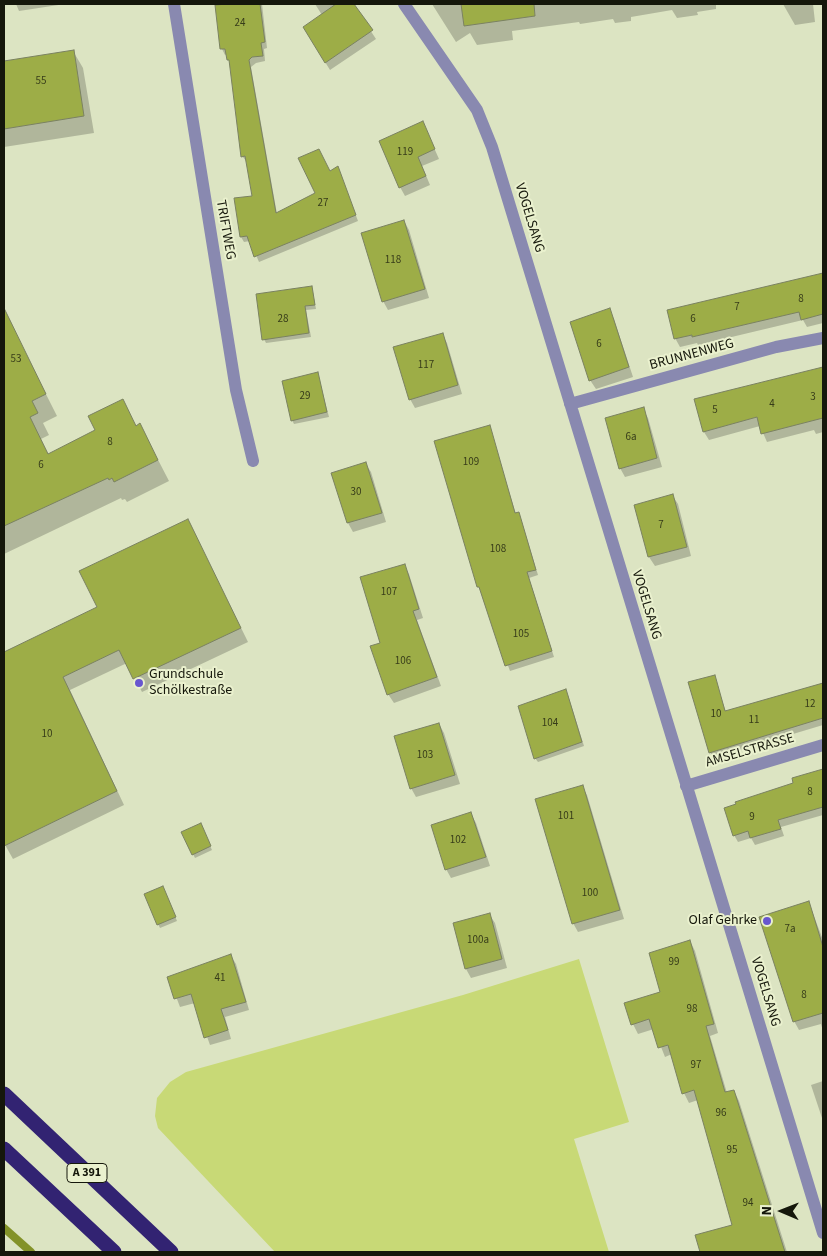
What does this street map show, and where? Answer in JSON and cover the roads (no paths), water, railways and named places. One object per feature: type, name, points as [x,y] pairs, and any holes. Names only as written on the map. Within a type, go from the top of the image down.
[{"type":"highway","name":"A 391","points":[[4,1094],[171,1252]]},
{"type":"highway","name":"A 391","points":[[4,1148],[114,1252]]},
{"type":"street","name":"TRIFTWEG","points":[[174,4],[236,390],[253,461]]},
{"type":"street","name":"VOGELSANG","points":[[404,4],[477,110],[488,138],[823,1233]]},
{"type":"street","name":"BRUNNENWEG","points":[[570,404],[776,347],[823,338]]},
{"type":"street","name":"AMSELSTRASSE","points":[[686,786],[823,745]]},
{"type":"waterway","points":[[4,1228],[31,1252]]},
{"type":"place","name":"Grundschule Schölkestraße","points":[[139,683]]},
{"type":"place","name":"Olaf Gehrke","points":[[767,921]]}]
